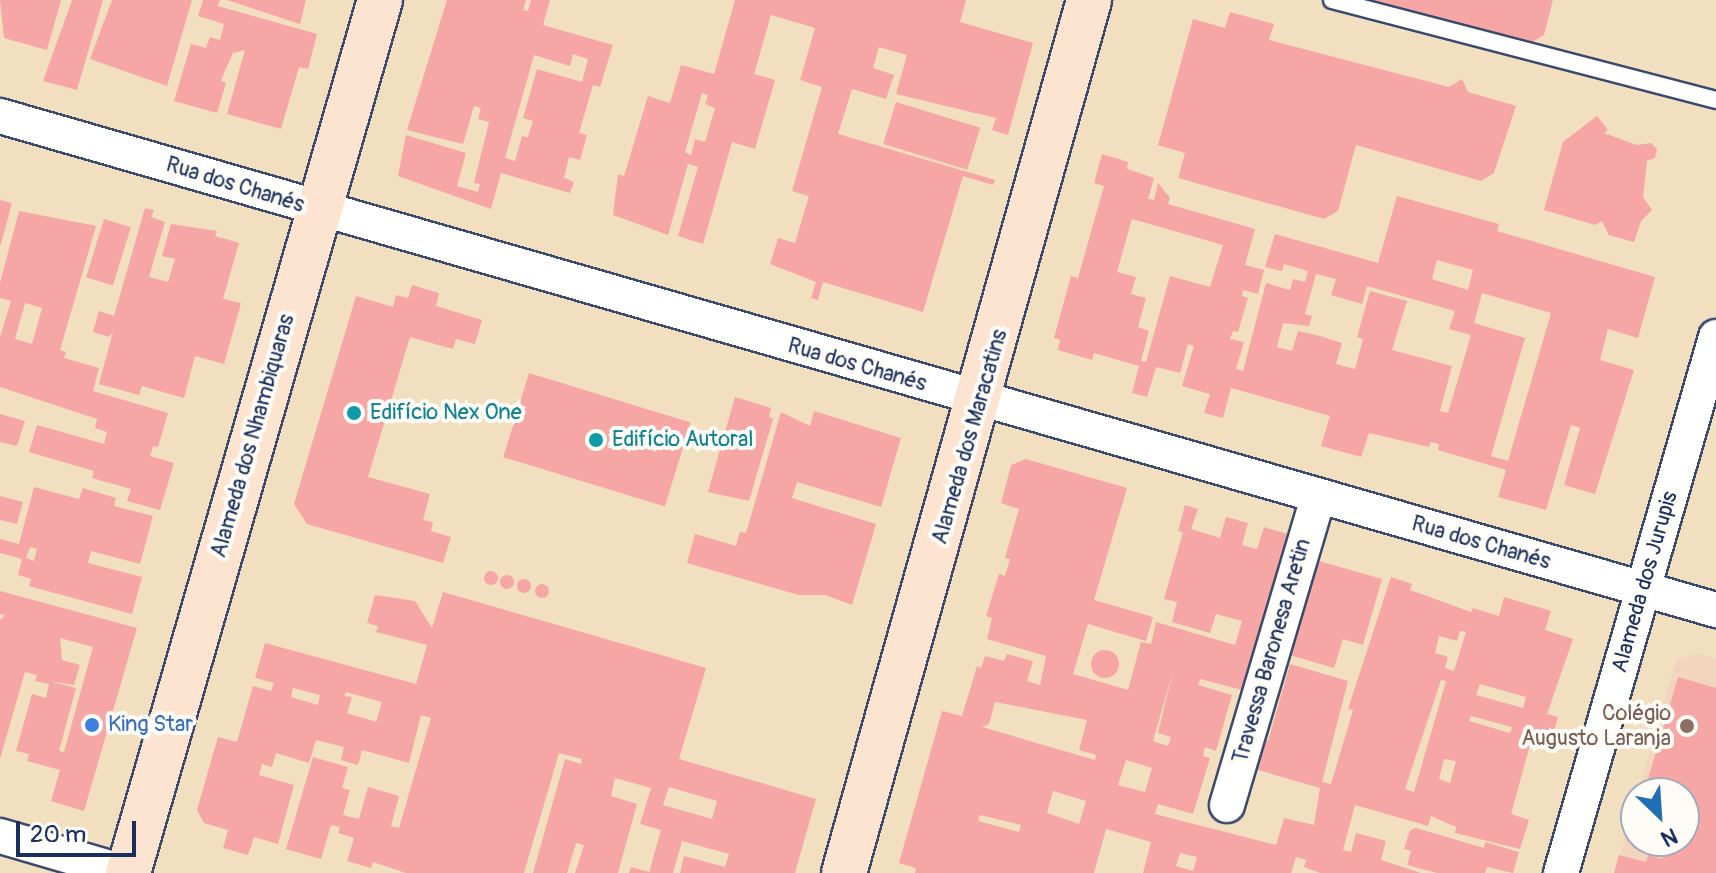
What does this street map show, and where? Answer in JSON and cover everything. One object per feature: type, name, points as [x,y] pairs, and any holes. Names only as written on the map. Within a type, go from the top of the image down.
[{"type":"street","name":"Alameda dos Nhambiquaras","points":[[127,873],[380,0]]},
{"type":"street","name":"Alameda dos Maracatins","points":[[844,873],[981,401],[1089,0]]},
{"type":"street","name":"Rua dos Chanés","points":[[0,116],[981,401],[1716,610]]},
{"type":"street","name":"Alameda dos Jurupis","points":[[1561,873],[1714,349]]},
{"type":"street","name":"Travessa Baronesa Aretin","points":[[1227,805],[1318,497]]},
{"type":"street","points":[[0,836],[127,873]]},
{"type":"lane","points":[[1332,0],[1716,100]]},
{"type":"shaded area","name":"Colégio Augusto Laranja","points":[[1698,653],[1716,659],[1716,873],[1615,873],[1620,856],[1700,857],[1700,777],[1643,777],[1676,660]]},
{"type":"building","points":[[0,0],[61,0],[47,50],[4,38]]},
{"type":"building","points":[[72,0],[103,0],[77,90],[43,81]]},
{"type":"building","points":[[112,0],[192,0],[167,86],[90,59]]},
{"type":"building","points":[[203,0],[220,0],[218,6],[317,34],[308,69],[299,67],[281,129],[227,114],[245,50],[233,53],[224,73],[221,81],[226,83],[217,113],[174,101],[191,44],[206,48],[210,37],[220,40],[224,24],[198,16]]},
{"type":"building","points":[[227,0],[306,0],[300,24]]},
{"type":"building","points":[[447,0],[526,0],[523,10],[528,11],[531,0],[550,0],[543,25],[613,45],[600,87],[593,85],[579,133],[587,135],[580,160],[569,157],[564,178],[574,182],[570,193],[501,173],[491,209],[398,176],[406,135],[466,153],[457,186],[478,192],[480,184],[474,183],[489,122],[478,119],[481,108],[474,106],[463,144],[407,130]],"holes":[[[573,54],[588,59],[582,82],[537,69],[523,118],[533,121],[528,137],[522,136],[515,161],[505,158],[534,55],[570,66]]]},
{"type":"building","points":[[735,0],[966,0],[960,22],[1033,43],[1008,135],[992,130],[996,118],[896,94],[907,55],[879,47],[873,68],[894,75],[886,99],[852,89],[838,134],[995,180],[993,185],[963,176],[923,312],[823,282],[818,300],[811,298],[816,282],[770,264],[778,238],[795,243],[809,196],[792,191],[822,87],[800,80],[815,28],[771,15],[754,74],[775,80],[755,149],[732,142],[703,244],[678,236],[698,167],[688,164],[668,235],[613,215],[618,174],[624,176],[648,96],[670,103],[681,65],[714,74]],"holes":[[[702,93],[708,95],[705,104],[715,108],[705,142],[695,139],[691,155],[685,152]]]},
{"type":"building","points":[[1368,0],[1553,0],[1544,35],[1531,43]]},
{"type":"building","points":[[1230,12],[1274,24],[1269,40],[1449,87],[1462,79],[1468,92],[1516,106],[1494,173],[1481,181],[1356,145],[1338,211],[1324,219],[1178,178],[1185,153],[1158,145],[1193,19],[1225,28]]},
{"type":"building","points":[[896,102],[980,128],[967,170],[883,144]]},
{"type":"building","points":[[1597,116],[1608,130],[1604,133],[1637,145],[1651,143],[1657,149],[1655,158],[1647,161],[1643,197],[1652,210],[1641,221],[1634,242],[1609,235],[1602,221],[1595,225],[1544,210],[1563,142]]},
{"type":"building","points":[[1102,154],[1128,162],[1127,169],[1154,178],[1148,199],[1154,200],[1158,183],[1170,198],[1168,204],[1255,229],[1245,265],[1264,270],[1258,294],[1243,290],[1242,296],[1248,298],[1238,332],[1233,331],[1230,339],[1244,342],[1236,369],[1243,371],[1266,283],[1290,290],[1293,279],[1305,282],[1308,271],[1284,264],[1282,271],[1265,267],[1275,234],[1378,263],[1397,196],[1499,224],[1497,231],[1655,277],[1638,338],[1608,329],[1600,360],[1634,370],[1595,494],[1564,485],[1580,428],[1571,425],[1546,510],[1498,497],[1506,470],[1438,450],[1439,444],[1431,442],[1429,447],[1369,433],[1361,457],[1321,446],[1330,416],[1231,388],[1223,418],[1204,413],[1210,394],[1182,386],[1194,346],[1188,344],[1180,373],[1156,367],[1147,397],[1132,393],[1139,366],[1094,353],[1092,360],[1058,350],[1060,340],[1054,338],[1071,276],[1078,278],[1104,186],[1094,183]],"holes":[[[1132,219],[1223,245],[1210,287],[1170,276],[1146,362],[1141,361],[1149,331],[1138,327],[1146,298],[1131,294],[1136,277],[1117,272]],[[1437,260],[1473,270],[1468,290],[1432,279]],[[1316,274],[1336,279],[1331,295],[1362,304],[1367,286],[1455,311],[1449,329],[1471,335],[1448,413],[1440,411],[1452,366],[1392,350],[1407,301],[1370,291],[1357,337],[1363,339],[1355,369],[1336,364],[1342,343],[1320,336],[1298,331],[1292,351],[1277,347],[1283,323],[1309,326],[1312,316],[1305,314]],[[1482,293],[1551,313],[1508,461],[1491,456],[1525,338],[1474,323]]]},
{"type":"building","points":[[0,200],[12,203],[1,244],[0,244]]},
{"type":"building","points":[[145,208],[154,210],[151,217],[165,222],[149,277],[168,282],[175,259],[162,256],[171,224],[217,231],[215,236],[239,243],[223,299],[241,303],[224,364],[195,356],[184,398],[142,386],[139,395],[99,384],[113,332],[109,337],[93,332],[99,311],[114,316]]},
{"type":"building","points":[[19,211],[96,226],[60,350],[66,352],[64,358],[99,368],[93,391],[168,413],[158,447],[153,446],[150,456],[174,463],[160,510],[127,501],[131,489],[92,478],[94,471],[29,452],[37,425],[104,444],[107,432],[95,428],[97,419],[0,387],[0,337],[11,301],[0,298],[0,283]],"holes":[[[25,303],[42,308],[32,344],[15,339]]]},
{"type":"building","points":[[104,219],[131,227],[113,286],[86,277]]},
{"type":"building","name":"Edifício Nex One","points":[[412,285],[439,293],[436,306],[482,320],[475,344],[456,339],[453,349],[410,337],[368,477],[430,494],[423,520],[433,522],[431,531],[451,537],[443,563],[307,524],[294,504],[356,296],[393,307],[396,295],[408,298]]},
{"type":"building","name":"Edifício Autoral","points":[[529,373],[691,422],[665,507],[503,457]]},
{"type":"building","points":[[735,397],[771,408],[769,417],[773,419],[749,501],[708,492]]},
{"type":"building","points":[[814,411],[901,438],[881,507],[797,482],[792,498],[876,524],[852,605],[825,595],[799,595],[687,563],[695,534],[736,546],[740,532],[746,533],[781,412],[810,426]]},
{"type":"building","points":[[0,414],[25,421],[17,446],[0,442]]},
{"type":"building","points":[[1026,459],[1127,488],[1094,600],[1153,617],[1146,641],[1088,624],[1073,674],[1128,690],[1141,642],[1151,644],[1156,622],[1235,645],[1242,621],[1216,614],[1210,633],[1172,622],[1177,602],[1164,599],[1183,532],[1178,531],[1185,505],[1198,509],[1191,529],[1220,538],[1226,517],[1248,523],[1242,545],[1257,549],[1264,527],[1287,534],[1242,690],[1200,679],[1198,685],[1232,695],[1216,751],[1205,747],[1203,756],[1210,758],[1193,814],[1158,804],[1155,814],[1276,845],[1284,818],[1314,825],[1320,788],[1255,769],[1264,739],[1268,741],[1290,664],[1348,681],[1322,782],[1331,784],[1353,710],[1348,709],[1391,577],[1412,584],[1410,590],[1471,612],[1473,608],[1499,616],[1504,597],[1551,611],[1545,630],[1573,639],[1547,714],[1558,717],[1552,739],[1533,734],[1511,814],[1529,820],[1520,849],[1455,833],[1456,827],[1431,816],[1428,826],[1355,805],[1343,850],[1351,852],[1356,833],[1386,841],[1381,860],[1421,873],[1320,873],[1304,867],[1306,860],[1296,857],[1291,873],[1143,873],[1151,842],[1106,829],[1094,873],[915,873],[916,868],[899,863],[942,711],[962,716],[977,666],[981,668],[985,656],[1004,661],[1007,654],[1033,661],[1027,681],[1040,685],[1046,656],[987,639],[992,618],[986,616],[999,574],[1005,576],[1010,559],[1005,558],[1019,509],[1001,503],[1011,465]],"holes":[[[1460,631],[1466,632],[1454,671],[1445,668],[1448,657],[1435,653],[1439,636],[1457,641]],[[1173,671],[1158,733],[1171,737],[1168,746],[1153,741]],[[1441,680],[1446,681],[1414,792],[1405,789]],[[1480,684],[1526,697],[1523,708],[1476,695]],[[995,702],[1087,720],[1079,750],[1096,755],[1095,760],[982,727],[989,724]],[[1471,716],[1512,727],[1510,733],[1469,721]],[[1444,759],[1456,761],[1450,783],[1439,779]],[[1126,760],[1152,768],[1145,792],[1118,785]],[[1053,791],[1086,801],[1079,824],[1047,813]],[[980,815],[1021,825],[1019,832],[978,821]],[[1180,853],[1197,857],[1193,871],[1176,866]]]},
{"type":"building","points":[[34,487],[79,499],[83,488],[116,498],[114,506],[153,516],[140,564],[91,551],[88,563],[142,577],[132,614],[29,586],[31,579],[18,575],[22,559],[0,553],[0,539],[19,544]],"holes":[[[30,547],[37,549],[34,561],[26,558]]]},
{"type":"building","points":[[0,496],[23,502],[17,524],[0,520]]},
{"type":"building","points":[[1305,557],[1382,579],[1363,645],[1343,639],[1334,668],[1279,652]]},
{"type":"building","points":[[491,571],[498,578],[491,585],[484,578]]},
{"type":"building","points":[[507,575],[514,582],[507,589],[500,582]]},
{"type":"building","points":[[524,579],[531,586],[524,593],[517,586]]},
{"type":"building","points":[[542,584],[549,591],[542,598],[535,591]]},
{"type":"building","points":[[0,591],[137,628],[84,811],[51,801],[60,770],[27,761],[29,754],[16,751],[32,694],[46,698],[49,684],[35,681],[37,675],[25,672],[0,759],[0,620],[5,615],[0,614]],"holes":[[[60,638],[93,647],[64,752],[59,751],[76,688],[49,681],[74,685],[80,665],[62,660]]]},
{"type":"building","points":[[443,592],[706,668],[679,759],[816,799],[795,873],[680,873],[684,856],[725,867],[729,854],[682,841],[673,873],[649,873],[661,830],[640,824],[651,788],[615,778],[611,796],[637,804],[618,873],[575,873],[584,845],[576,843],[567,873],[533,873],[565,759],[581,764],[582,759],[559,753],[524,873],[406,873],[373,862],[371,868],[347,861],[354,838],[338,833],[340,827],[331,825],[321,859],[286,849],[313,757],[348,767],[342,788],[350,790],[343,815],[359,819],[368,787],[399,796],[391,826],[399,828],[431,718],[421,715],[409,763],[362,750],[358,765],[341,760],[344,747],[316,740],[309,763],[276,753],[272,767],[262,764],[259,775],[294,785],[278,844],[254,837],[248,855],[223,848],[228,830],[204,823],[197,810],[218,737],[237,742],[253,686],[271,691],[274,683],[255,678],[265,643],[416,684],[427,645],[376,632],[378,626],[367,623],[375,595],[415,601],[432,628]],"holes":[[[293,688],[320,695],[318,705],[291,697]],[[346,692],[382,702],[376,722],[347,713],[352,697],[344,696]],[[669,787],[717,801],[712,819],[663,805]]]},
{"type":"building","points":[[1105,650],[1115,654],[1119,664],[1115,674],[1105,678],[1095,674],[1091,664],[1095,654]]},
{"type":"building","name":"Colégio Augusto Laranja","points":[[1678,677],[1716,688],[1716,873],[1614,873],[1619,855],[1646,862],[1647,857],[1700,857],[1700,777],[1649,777]]},
{"type":"building","points":[[1416,828],[1484,848],[1485,842],[1519,852],[1513,873],[1487,867],[1485,873],[1437,873],[1407,865],[1411,851],[1404,849],[1410,830]]},
{"type":"building","points":[[631,867],[649,872],[649,873],[629,873]]},
{"type":"place","name":"Edifício Nex One","points":[[354,413]]},
{"type":"place","name":"Edifício Autoral","points":[[596,440]]},
{"type":"place","name":"King Star","points":[[92,725]]},
{"type":"place","name":"Colégio Augusto Laranja","points":[[1687,726]]}]
